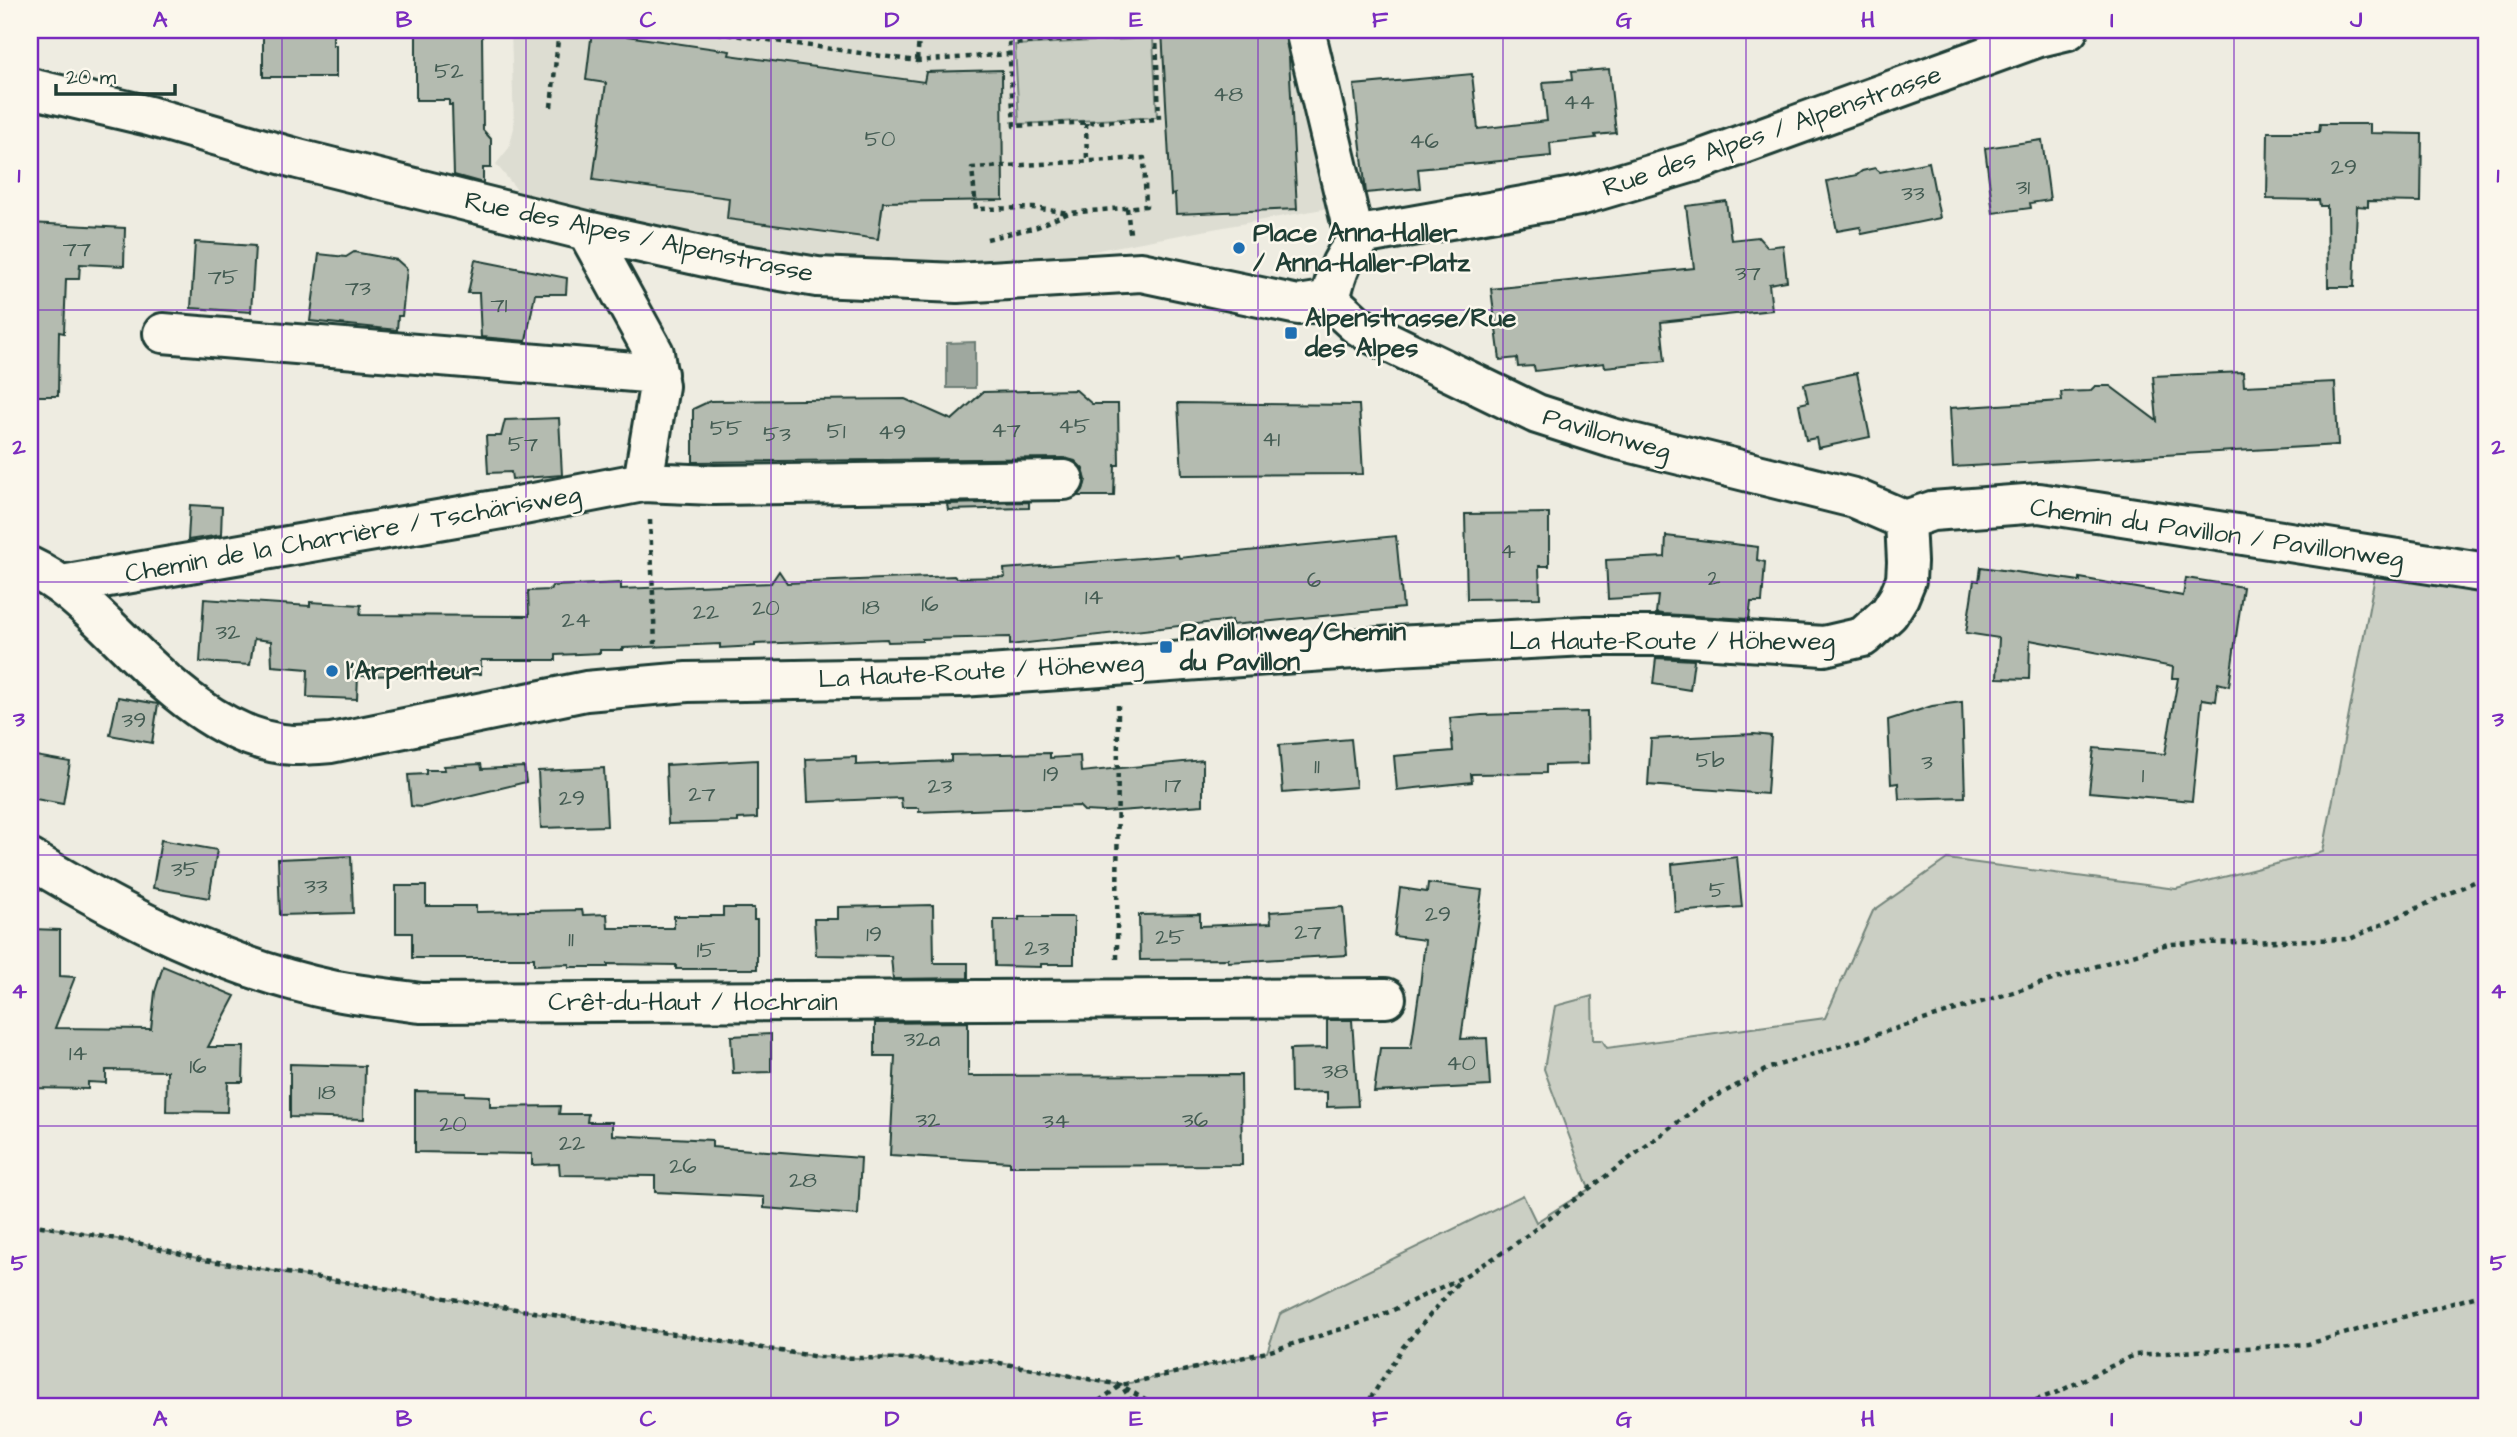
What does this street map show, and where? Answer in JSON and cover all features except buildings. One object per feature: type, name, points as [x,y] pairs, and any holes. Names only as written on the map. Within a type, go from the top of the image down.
[{"type":"street","points":[[1305,30],[1357,241],[1346,252],[1335,275],[1330,300]]},
{"type":"street","name":"Rue des Alpes / Alpenstrasse","points":[[1357,241],[1366,234],[1382,230],[1579,195],[1697,161],[2039,37],[2068,30]]},
{"type":"street","name":"Rue des Alpes / Alpenstrasse","points":[[30,88],[149,116],[298,159],[587,231],[728,262],[817,277],[957,283],[1141,272],[1298,305],[1330,300]]},
{"type":"street","points":[[587,231],[654,353],[659,386],[643,482]]},
{"type":"street","name":"Pavillonweg","points":[[1330,300],[1370,333],[1536,414],[1612,438],[1854,498],[1905,520]]},
{"type":"street","points":[[163,333],[658,374]]},
{"type":"street","name":"Chemin de la Charrière / Tschärisweg","points":[[46,576],[499,509],[643,482],[714,485],[1065,480]]},
{"type":"street","name":"Chemin du Pavillon / Pavillonweg","points":[[1905,520],[1932,511],[2039,503],[2487,573]]},
{"type":"street","name":"La Haute-Route / Höheweg","points":[[46,576],[170,688],[201,711],[262,739],[291,745],[331,743],[586,691],[701,681],[961,677],[1396,646],[1586,636],[1669,636],[1824,646],[1846,643],[1863,637],[1878,626],[1899,597],[1906,571],[1905,520]]},
{"type":"street","name":"Crêt-du-Haut / Hochrain","points":[[30,859],[103,903],[168,936],[253,968],[337,991],[421,1003],[1386,998]]},
{"type":"path","points":[[551,107],[559,30]]},
{"type":"path","points":[[698,30],[917,61],[1010,54]]},
{"type":"path","points":[[917,61],[920,30]]},
{"type":"path","points":[[1081,30],[1081,38]]},
{"type":"path","points":[[1156,34],[1159,119],[1014,126],[1009,44],[1081,38],[1156,34]]},
{"type":"path","points":[[1086,123],[1087,162]]},
{"type":"path","points":[[1144,158],[1146,206],[1126,208],[1069,213],[1034,208],[976,209],[972,169],[1144,158]]},
{"type":"path","points":[[1126,208],[1130,234]]},
{"type":"path","points":[[983,240],[1037,227],[1069,213]]},
{"type":"path","points":[[643,482],[649,499],[657,684]]},
{"type":"path","points":[[1117,1000],[1118,666]]},
{"type":"path","points":[[1091,1407],[1121,1385],[1267,1352],[1374,1319],[1463,1277],[1510,1248],[1702,1104],[1769,1068],[2168,944],[2350,939],[2487,876]]},
{"type":"path","points":[[30,1224],[134,1242],[205,1260],[819,1357],[989,1362],[1121,1385],[1156,1407]]},
{"type":"path","points":[[1365,1407],[1403,1347],[1463,1277]]},
{"type":"path","points":[[2017,1407],[2059,1392],[2134,1355],[2308,1343],[2487,1295]]},
{"type":"path","points":[[1121,1385],[1135,1407]]},
{"type":"shaded area","points":[[511,30],[1320,30],[1334,207],[1087,252],[965,265],[805,258],[685,237],[522,196],[496,164],[509,148],[514,128]]},
{"type":"shaded area","points":[[1153,38],[1157,117],[1019,124],[1015,45]]},
{"type":"shaded area","points":[[975,342],[975,388],[947,388],[947,343]]},
{"type":"shaded area","points":[[2376,571],[2487,589],[2487,1407],[30,1407],[30,1224],[134,1242],[205,1260],[819,1357],[989,1361],[1121,1385],[1267,1352],[1280,1314],[1523,1195],[1536,1222],[1589,1189],[1544,1069],[1555,1006],[1592,996],[1593,1040],[1602,1040],[1607,1048],[1825,1018],[1873,911],[1947,859],[2176,889],[2323,852]]},
{"type":"place","name":"Place Anna-Haller / Anna-Haller-Platz","points":[[1239,248]]},
{"type":"place","name":"Alpenstrasse/Rue des Alpes","points":[[1291,333]]},
{"type":"place","name":"Pavillonweg/Chemin du Pavillon","points":[[1166,647]]},
{"type":"place","name":"l'Arpenteur","points":[[332,671]]}]
